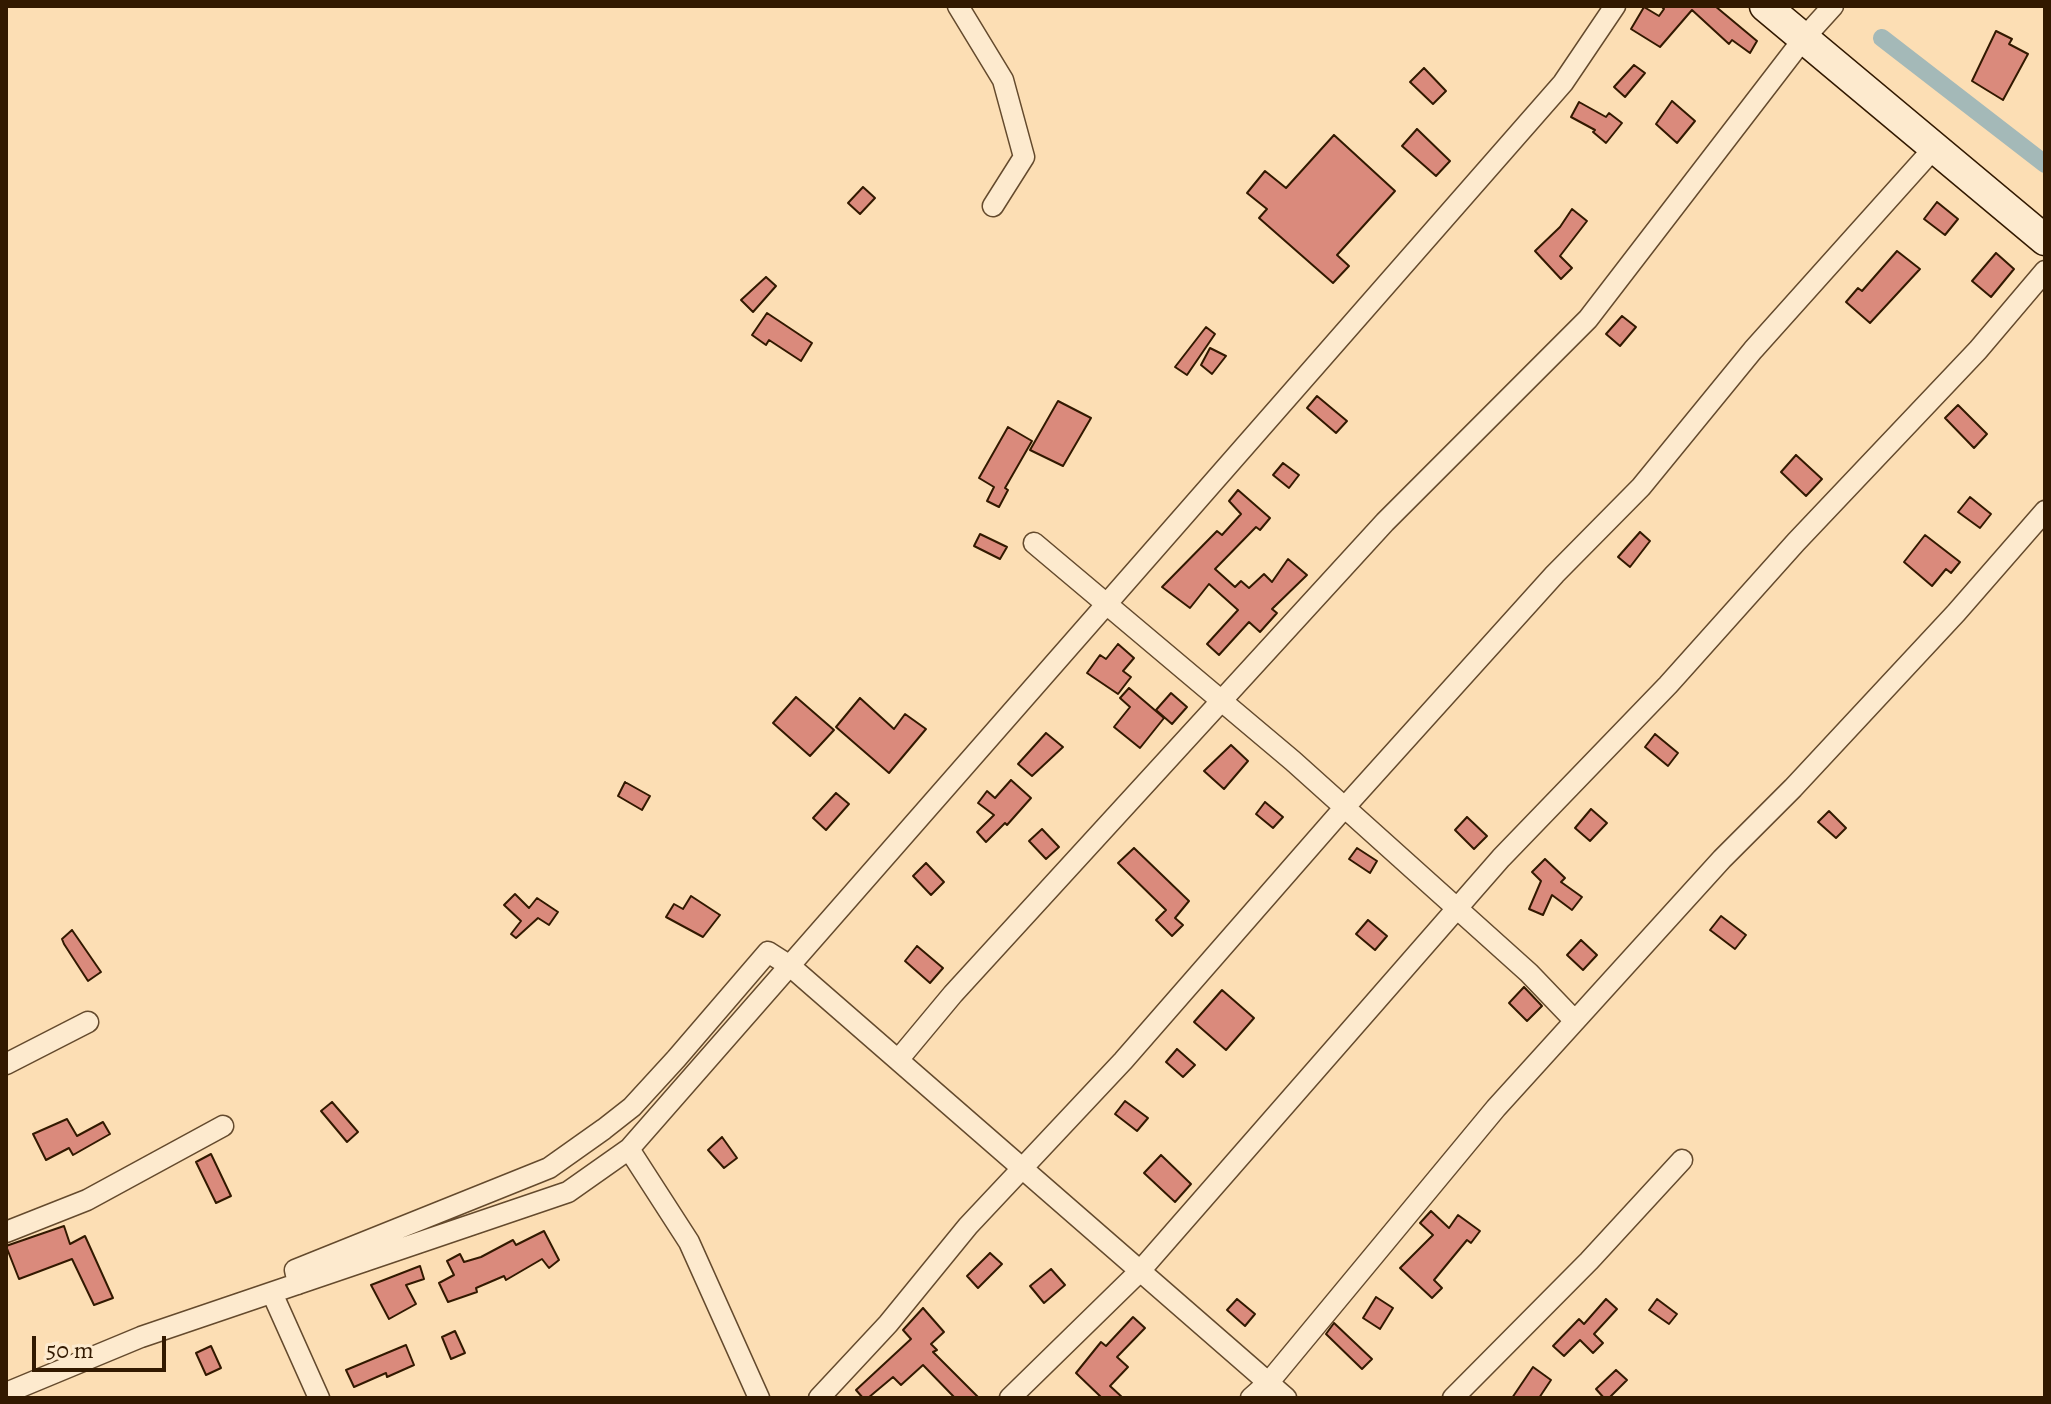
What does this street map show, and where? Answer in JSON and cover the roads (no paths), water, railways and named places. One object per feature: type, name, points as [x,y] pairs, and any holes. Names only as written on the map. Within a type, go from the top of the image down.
[{"type":"street","points":[[958,6],[1003,80],[1024,157],[993,206]]},
{"type":"street","points":[[6,1393],[141,1337],[568,1192],[629,1149],[1563,83],[1615,6]]},
{"type":"street","points":[[1765,6],[2045,240]]},
{"type":"street","points":[[898,1060],[953,994],[1385,522],[1588,319],[1804,38],[1833,6]]},
{"type":"street","points":[[819,1398],[888,1324],[928,1272],[1021,1167],[1123,1061],[1344,808],[1555,574],[1641,487],[1753,350],[1935,147]]},
{"type":"street","points":[[1010,1398],[1140,1271],[1457,907],[1978,350],[2045,271]]},
{"type":"street","points":[[1251,1398],[1269,1382],[1434,1178],[1722,859],[1793,788],[1956,613],[2045,511]]},
{"type":"street","points":[[1034,543],[1109,603],[1457,907],[1575,1021]]},
{"type":"street","points":[[298,1284],[295,1270],[549,1168],[632,1107],[718,1013],[768,952],[790,966],[1286,1398]]},
{"type":"street","points":[[6,1064],[88,1022]]},
{"type":"street","points":[[6,1232],[87,1200],[223,1126]]},
{"type":"street","points":[[629,1149],[689,1242],[759,1398]]},
{"type":"street","points":[[1453,1398],[1589,1261],[1682,1160]]},
{"type":"street","points":[[272,1293],[319,1398]]},
{"type":"waterway","points":[[1882,38],[2045,164]]}]
